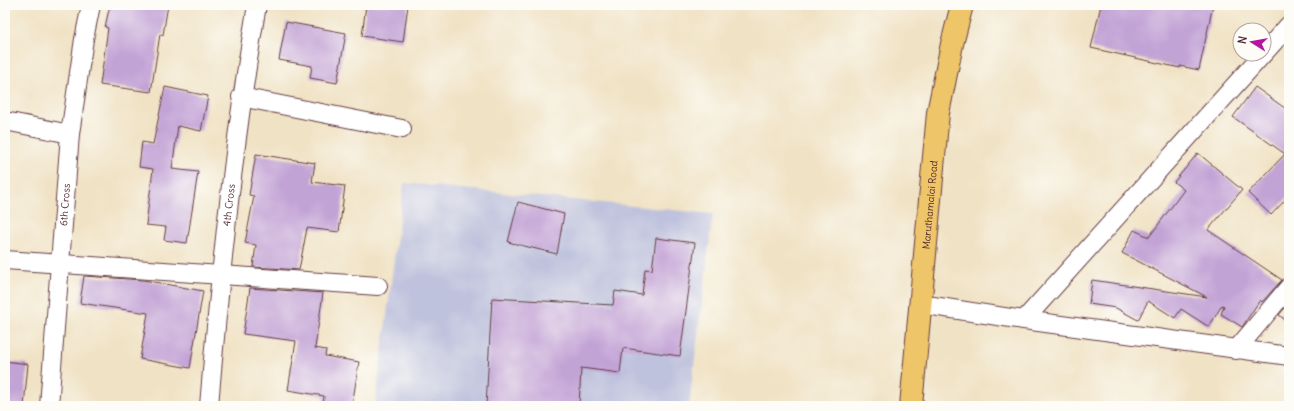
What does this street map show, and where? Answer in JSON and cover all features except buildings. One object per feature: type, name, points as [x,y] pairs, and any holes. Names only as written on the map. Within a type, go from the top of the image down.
[{"type":"main road","name":"Maruthamalai Road","points":[[911,406],[938,113],[952,44],[962,5]]},
{"type":"street","name":"6th Cross","points":[[49,406],[70,134],[84,39],[91,5]]},
{"type":"street","name":"4th Cross","points":[[209,406],[220,275],[241,97],[257,5]]},
{"type":"street","points":[[1272,43],[1289,25]]},
{"type":"street","points":[[1024,320],[1255,62]]},
{"type":"street","points":[[241,97],[402,129]]},
{"type":"street","points":[[5,121],[70,134]]},
{"type":"street","points":[[5,260],[378,286]]},
{"type":"street","points":[[1236,350],[1289,287]]},
{"type":"street","points":[[920,304],[1236,350],[1289,356]]},
{"type":"shaded area","points":[[404,183],[713,214],[689,406],[375,406]]}]
